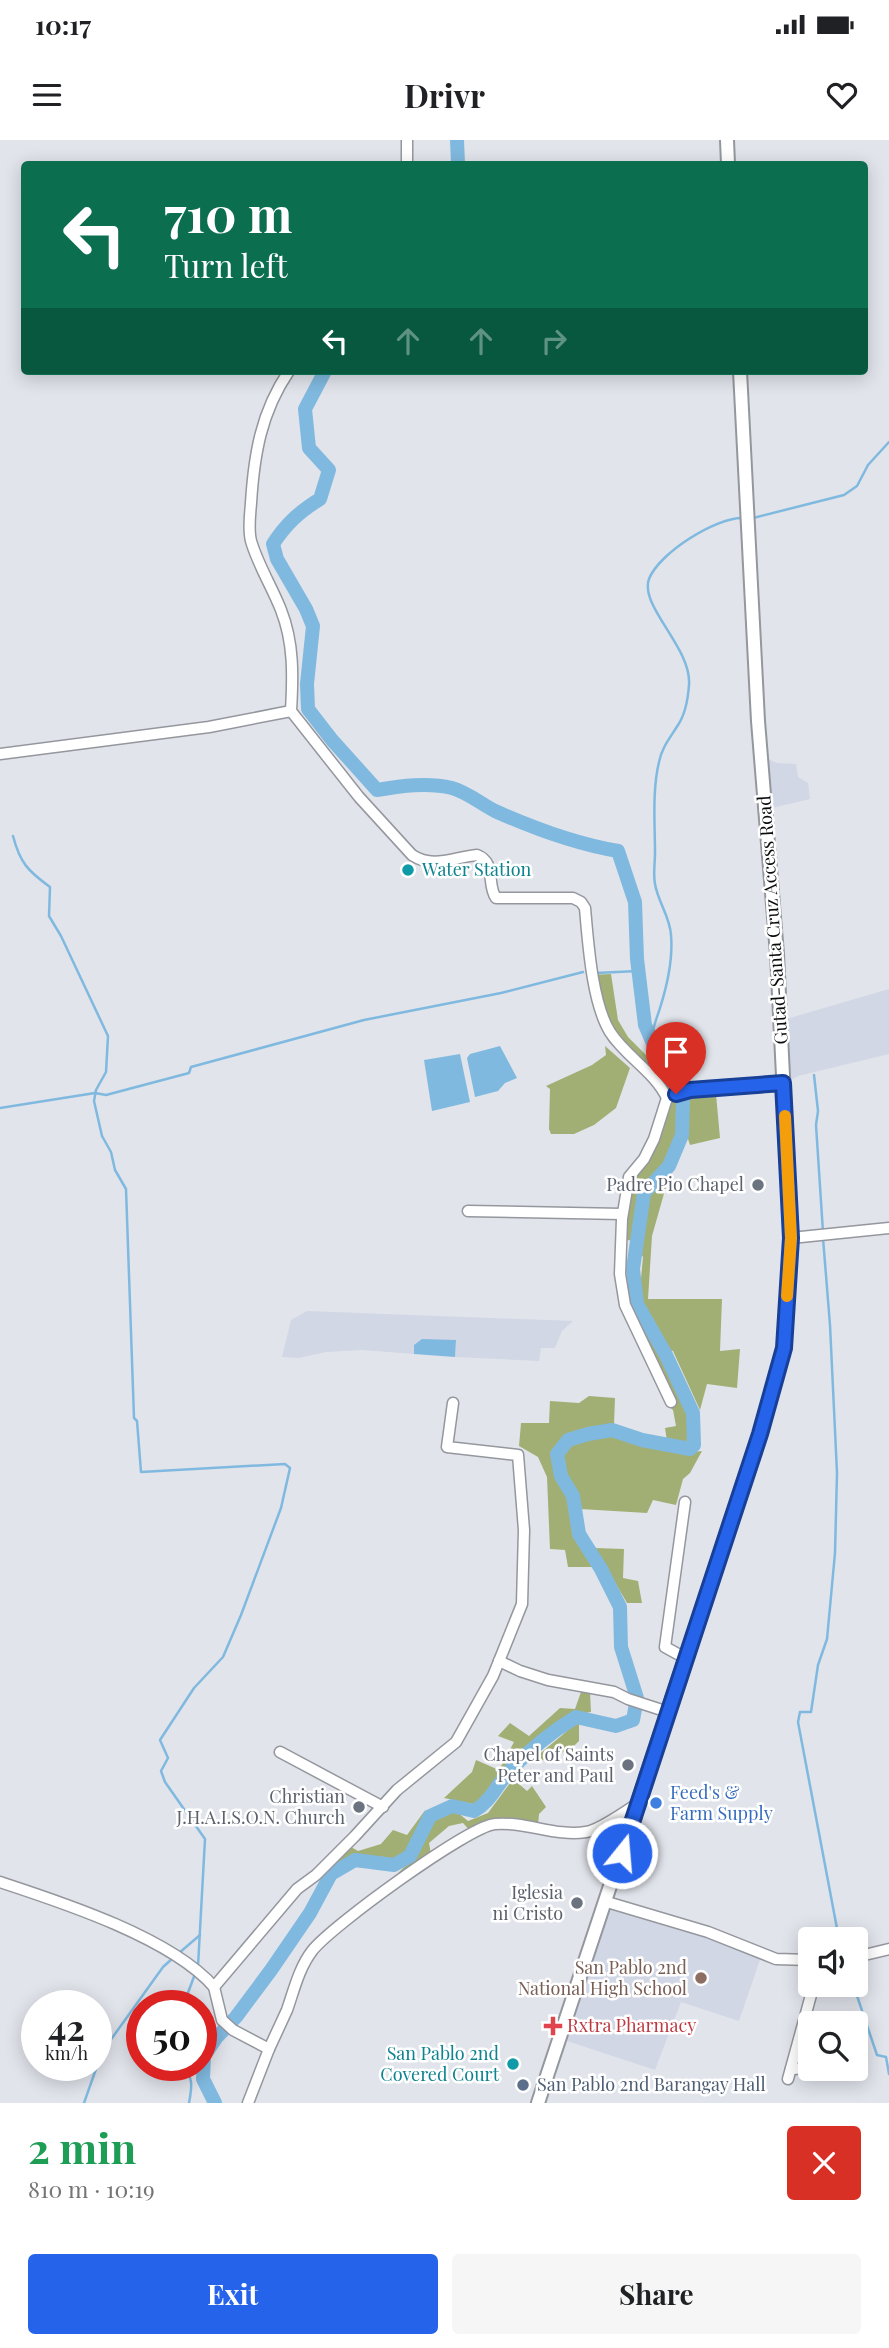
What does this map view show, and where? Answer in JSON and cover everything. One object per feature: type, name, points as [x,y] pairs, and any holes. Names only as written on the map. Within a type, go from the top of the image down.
[{"type":"main road","points":[[727,140],[728,161]]},
{"type":"main road","name":"Gutad-Santa Cruz Access Road","points":[[538,2103],[607,1902],[760,1434],[784,1348],[791,1238],[777,954],[758,721],[740,375]]},
{"type":"street","points":[[407,140],[407,161]]},
{"type":"street","points":[[287,375],[275,396],[257,444],[250,522],[251,539],[259,563],[283,614],[290,639],[293,664],[291,711],[359,797],[412,855],[421,861],[431,863],[477,855],[483,857],[490,867],[492,891],[496,898],[573,898],[581,902],[585,908],[596,987],[609,1030],[623,1048],[671,1096]]},
{"type":"street","points":[[0,754],[197,729],[291,711]]},
{"type":"street","points":[[671,1096],[690,1090],[783,1083]]},
{"type":"street","points":[[671,1096],[644,1159],[629,1177],[622,1214],[620,1274],[622,1295],[671,1402]]},
{"type":"street","points":[[468,1211],[622,1214]]},
{"type":"street","points":[[791,1238],[889,1228]]},
{"type":"street","points":[[214,1987],[297,1889],[316,1875],[397,1790],[456,1742],[494,1676],[522,1604],[524,1530],[518,1455],[447,1447],[453,1403]]},
{"type":"street","points":[[685,1502],[665,1647],[685,1658]]},
{"type":"street","points":[[499,1661],[548,1681],[614,1692],[631,1701],[668,1712]]},
{"type":"street","points":[[280,1752],[383,1807]]},
{"type":"street","points":[[248,2103],[311,1952],[348,1917],[470,1833],[493,1824],[510,1823],[573,1833],[588,1832],[637,1804]]},
{"type":"street","points":[[0,1882],[92,1914],[159,1946],[190,1966],[214,1987],[222,2020],[233,2030],[269,2049]]},
{"type":"street","points":[[607,1902],[708,1932],[776,1959],[798,1960]]},
{"type":"street","points":[[868,1954],[889,1949]]},
{"type":"street","points":[[798,2044],[790,2074],[798,2072]]},
{"type":"shaded area","points":[[768,759],[777,763],[796,764],[798,777],[808,783],[810,799],[772,808]]},
{"type":"shaded area","points":[[889,989],[889,1054],[798,1076],[788,1082],[783,1020]]},
{"type":"shaded area","points":[[307,1311],[573,1321],[562,1331],[555,1348],[541,1348],[539,1361],[455,1357],[456,1340],[414,1345],[414,1354],[362,1350],[326,1352],[299,1358],[282,1357],[291,1320]]},
{"type":"shaded area","points":[[611,1905],[762,1954],[739,2021],[681,2002],[655,2070],[564,2040]]},
{"type":"green space","points":[[611,974],[618,1020],[628,1037],[658,1067],[676,1092],[665,1096],[609,1042],[603,1032],[589,975]]},
{"type":"green space","points":[[605,1046],[630,1068],[616,1108],[594,1125],[574,1134],[551,1134],[550,1089],[546,1086],[592,1065],[606,1055]]},
{"type":"green space","points":[[716,1094],[720,1138],[690,1145],[687,1136],[688,1098]]},
{"type":"green space","points":[[678,1100],[678,1135],[666,1162],[641,1193],[635,1241],[619,1239],[630,1178],[645,1160],[665,1103]]},
{"type":"green space","points":[[667,1176],[652,1236],[648,1299],[722,1299],[720,1351],[740,1349],[737,1388],[707,1384],[700,1410],[673,1351],[665,1348],[639,1300],[643,1257],[640,1253],[647,1195]]},
{"type":"green space","points":[[630,1308],[655,1346],[677,1394],[689,1412],[691,1443],[688,1446],[667,1441],[665,1428],[676,1426],[673,1410],[667,1405]]},
{"type":"green space","points":[[589,1396],[615,1398],[614,1425],[586,1429],[563,1437],[553,1454],[556,1476],[568,1497],[573,1537],[596,1567],[568,1567],[565,1550],[550,1549],[547,1477],[538,1457],[519,1446],[521,1423],[549,1423],[550,1401],[579,1403]]},
{"type":"green space","points":[[612,1435],[645,1446],[702,1451],[690,1473],[683,1479],[676,1505],[653,1500],[647,1513],[580,1509],[562,1456],[572,1446],[584,1440]]},
{"type":"green space","points":[[595,1548],[624,1549],[623,1578],[638,1581],[642,1603],[627,1603]]},
{"type":"green space","points":[[581,1692],[590,1692],[591,1712],[572,1715],[517,1753],[478,1805],[444,1798],[472,1772],[476,1760],[499,1770],[514,1742],[498,1736],[510,1723],[529,1736],[560,1708],[575,1709]]},
{"type":"green space","points":[[579,1721],[579,1741],[575,1745],[541,1761],[536,1757]]},
{"type":"green space","points":[[513,1779],[527,1791],[532,1786],[546,1807],[539,1814],[538,1826],[511,1822],[471,1832],[463,1823],[449,1826],[429,1843],[431,1854],[401,1878],[398,1873],[413,1859],[431,1819],[452,1808],[468,1821],[488,1813]]},
{"type":"green space","points":[[426,1809],[407,1853],[392,1861],[351,1857],[328,1871],[351,1847],[358,1851],[381,1844],[393,1830],[407,1835]]},
{"type":"water","points":[[500,1046],[517,1078],[505,1083],[498,1091],[475,1097],[467,1058],[470,1054]]},
{"type":"water","points":[[460,1054],[470,1102],[432,1111],[424,1060]]},
{"type":"water","points":[[422,1339],[456,1340],[455,1357],[414,1354],[414,1345]]},
{"type":"waterway","points":[[457,140],[458,161]]},
{"type":"waterway","points":[[215,2103],[203,2079],[204,2056],[271,1970],[310,1913],[331,1874],[355,1860],[394,1865],[410,1856],[430,1816],[452,1806],[474,1811],[480,1807],[523,1758],[548,1736],[576,1717],[616,1726],[633,1720],[637,1698],[621,1647],[620,1607],[579,1534],[573,1496],[561,1476],[557,1454],[568,1440],[612,1430],[642,1440],[690,1449],[694,1445],[693,1413],[666,1355],[637,1304],[633,1269],[644,1193],[669,1166],[682,1135],[683,1098],[658,1055],[645,1025],[637,959],[635,902],[618,851],[571,840],[540,829],[495,811],[452,788],[424,785],[377,790],[308,709],[307,684],[313,626],[277,559],[273,544],[293,519],[320,499],[329,470],[309,448],[305,409],[323,375]]},
{"type":"waterway","points":[[753,518],[844,495],[857,486],[868,465],[889,442]]},
{"type":"waterway","points":[[653,1044],[653,1030],[663,999],[671,953],[670,928],[654,880],[655,784],[660,757],[683,716],[689,685],[683,657],[651,602],[649,579],[664,558],[689,539],[717,524],[742,518]]},
{"type":"waterway","points":[[13,836],[26,866],[50,887],[49,916],[108,1036],[106,1072],[96,1090],[94,1101],[102,1136],[111,1152],[115,1170],[126,1189],[134,1418],[137,1421],[141,1472],[285,1464],[290,1468],[281,1508],[223,1657],[194,1688],[160,1740],[168,1758],[161,1771],[165,1782],[205,1839],[198,1966]]},
{"type":"waterway","points":[[596,973],[638,971]]},
{"type":"waterway","points":[[0,1108],[95,1093],[106,1095],[189,1073],[191,1067],[364,1020],[501,993],[583,972]]},
{"type":"waterway","points":[[814,1075],[823,1232]]},
{"type":"waterway","points":[[823,1238],[837,1473],[835,1553],[827,1639],[818,1665],[811,1712],[800,1712],[798,1722],[837,1927]]},
{"type":"waterway","points":[[179,1953],[200,1935]]},
{"type":"waterway","points":[[84,2103],[102,2052],[163,1967],[173,1958]]},
{"type":"waterway","points":[[189,1990],[195,1974]]},
{"type":"waterway","points":[[857,1997],[877,2055],[886,2057],[889,2074]]},
{"type":"waterway","points":[[189,2103],[191,2081]]},
{"type":"slow traffic","points":[[785,1116],[791,1238],[787,1296]]},
{"type":"place","name":"Water Station","points":[[408,870]]},
{"type":"place","name":"Padre Pio Chapel","points":[[758,1185]]},
{"type":"place","name":"Chapel of Saints Peter and Paul","points":[[628,1765]]},
{"type":"place","name":"Feed's & Farm Supply","points":[[656,1803]]},
{"type":"place","name":"Christian J.H.A.I.S.O.N. Church","points":[[359,1807]]},
{"type":"place","name":"Iglesia ni Cristo","points":[[577,1903]]},
{"type":"place","name":"San Pablo 2nd National High School","points":[[701,1978]]},
{"type":"place","name":"Rxtra Pharmacy","points":[[553,2026]]},
{"type":"place","name":"San Pablo 2nd Covered Court","points":[[513,2064]]},
{"type":"place","name":"San Pablo 2nd Barangay Hall","points":[[523,2085]]},
{"type":"route","points":[[622,1853],[760,1434],[784,1348],[791,1238],[783,1083],[690,1090],[676,1094]]}]
